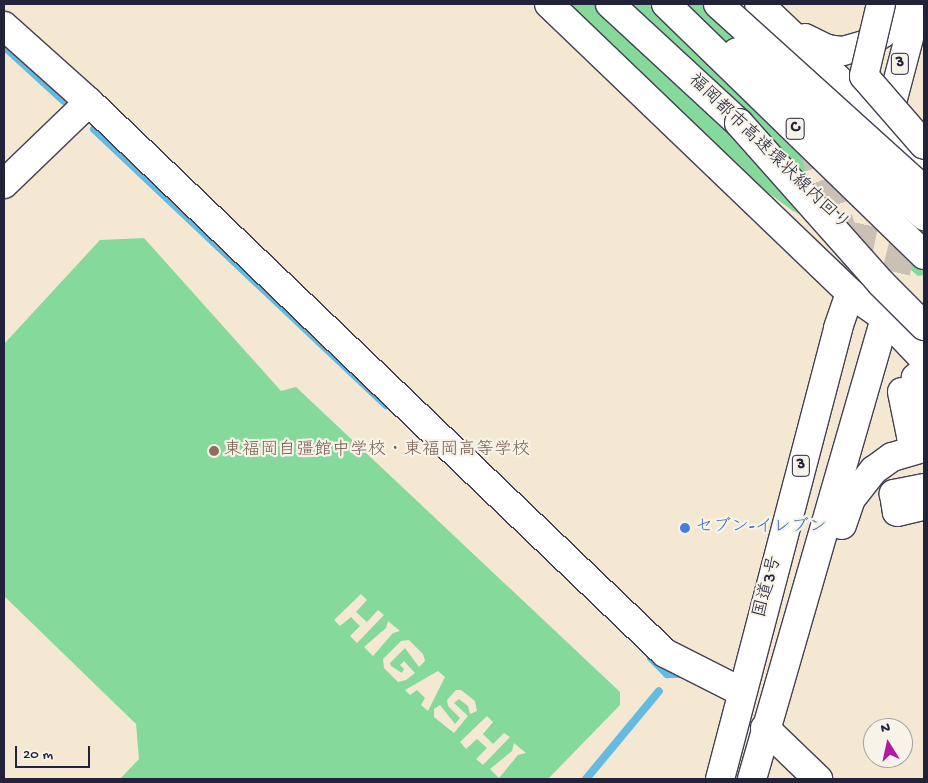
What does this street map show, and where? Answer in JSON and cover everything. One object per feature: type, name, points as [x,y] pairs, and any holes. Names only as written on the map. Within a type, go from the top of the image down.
[{"type":"main road","points":[[549,4],[850,293],[885,318],[924,359]]},
{"type":"main road","name":"福岡都市高速環状線内回り","points":[[610,4],[739,123],[924,305]]},
{"type":"main road","name":"C","points":[[666,4],[924,255]]},
{"type":"main road","points":[[674,4],[786,89],[924,216]]},
{"type":"main road","points":[[718,4],[924,164]]},
{"type":"main road","points":[[760,4],[924,164]]},
{"type":"main road","points":[[760,4],[813,42],[843,51],[864,45],[883,33],[899,4]]},
{"type":"main road","points":[[882,4],[864,76],[924,164]]},
{"type":"main road","name":"3","points":[[886,125],[918,4]]},
{"type":"main road","points":[[4,26],[90,102],[665,653],[742,692]]},
{"type":"main road","points":[[4,184],[90,102]]},
{"type":"main road","points":[[739,123],[881,283],[924,326]]},
{"type":"main road","name":"国道3号","points":[[720,779],[838,328],[850,293]]},
{"type":"main road","points":[[752,779],[765,728],[784,674],[885,318]]},
{"type":"main road","points":[[924,370],[916,378],[924,419]]},
{"type":"main road","points":[[902,392],[912,436],[924,434]]},
{"type":"main road","points":[[784,674],[826,578],[851,499],[874,470],[892,457],[924,448]]},
{"type":"main road","points":[[924,488],[894,494],[897,512],[924,506]]},
{"type":"main road","points":[[765,728],[818,779]]},
{"type":"green space","points":[[568,4],[738,4],[768,58],[821,214],[815,221],[793,211],[755,183]]},
{"type":"green space","points":[[924,216],[924,275],[918,276],[911,270],[911,263]]},
{"type":"green space","name":"東福岡自彊館中学校・東福岡高等学校","points":[[144,238],[281,391],[296,387],[620,692],[620,705],[548,779],[120,779],[139,759],[136,724],[4,596],[4,344],[100,240]],"holes":[[[361,594],[367,600],[356,612],[367,622],[378,610],[384,615],[357,643],[350,636],[360,626],[351,617],[340,626],[334,620]],[[388,621],[400,631],[393,633],[373,656],[364,647],[386,628]],[[409,640],[423,654],[425,661],[419,667],[405,648],[390,663],[391,666],[402,673],[404,669],[400,665],[404,661],[415,673],[406,680],[398,682],[384,668],[383,659],[401,641]],[[438,671],[445,677],[428,711],[421,705],[425,698],[417,690],[410,695],[405,690]],[[456,690],[461,690],[475,701],[477,711],[470,714],[468,706],[459,699],[454,703],[468,716],[454,733],[434,717],[434,709],[440,705],[455,724],[460,718],[448,706],[447,700]],[[487,716],[493,722],[483,734],[493,744],[504,733],[510,737],[483,765],[476,759],[487,748],[477,739],[466,749],[460,742]],[[514,743],[526,753],[518,755],[499,778],[490,769],[512,751]]]},
{"type":"waterway","points":[[4,46],[64,101]]},
{"type":"waterway","points":[[94,129],[386,405]]},
{"type":"waterway","points":[[651,658],[667,674],[685,674]]},
{"type":"waterway","points":[[586,779],[659,691]]},
{"type":"tunnel","points":[[810,140],[846,240]]},
{"type":"tunnel","points":[[850,293],[873,182]]},
{"type":"tunnel","points":[[886,313],[910,216]]},
{"type":"place","name":"東福岡自彊館中学校・東福岡高等学校","points":[[214,451]]},
{"type":"place","name":"セブン-イレブン","points":[[685,528]]}]
